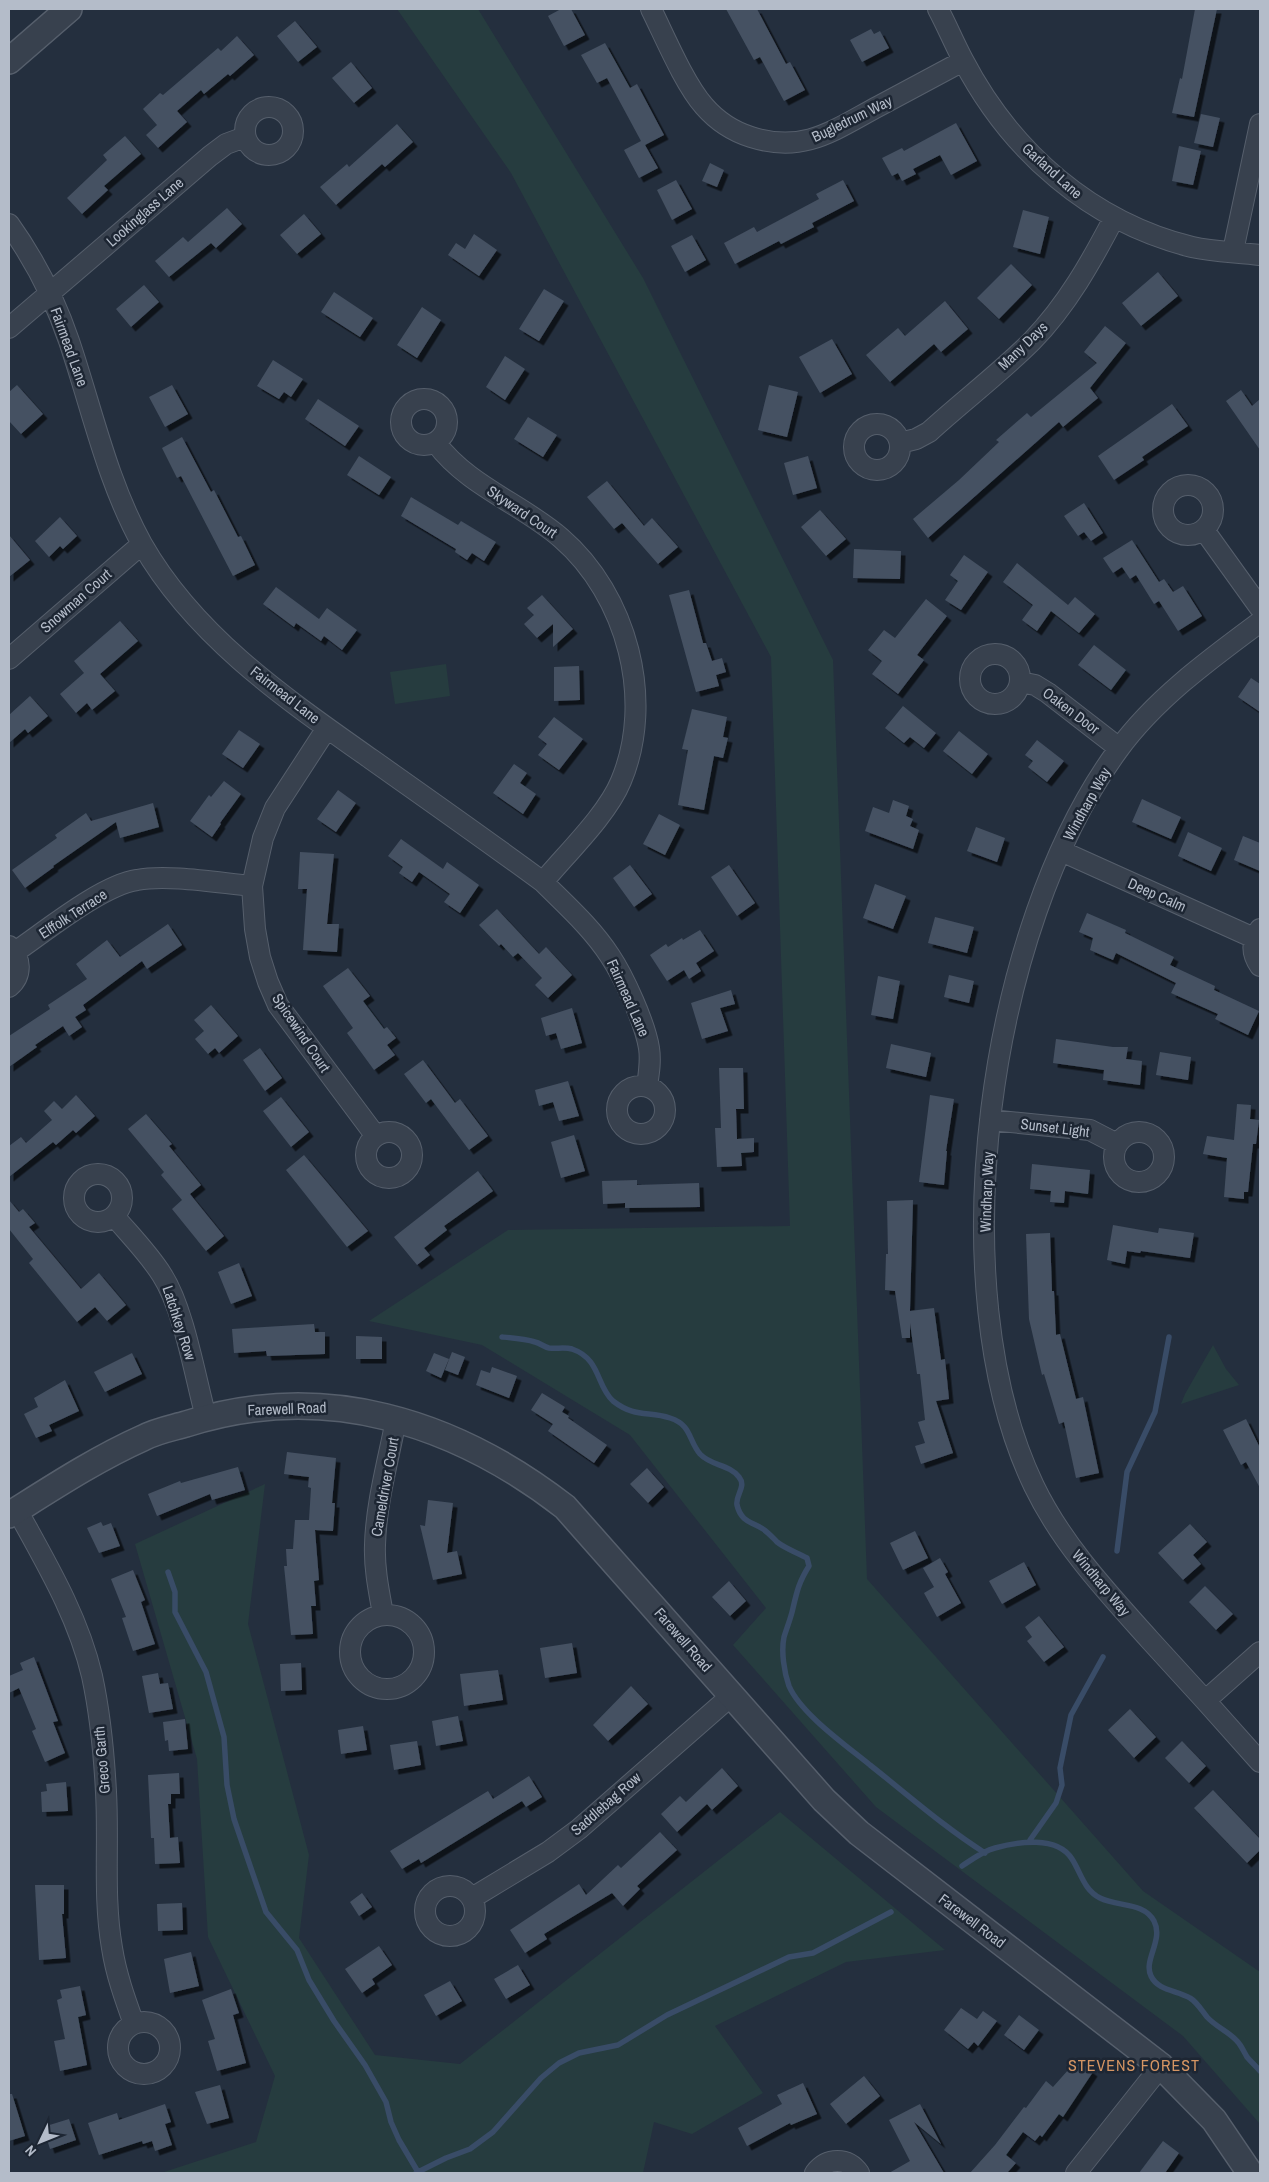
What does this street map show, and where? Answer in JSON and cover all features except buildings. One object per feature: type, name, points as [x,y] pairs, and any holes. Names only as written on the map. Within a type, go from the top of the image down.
[{"type":"street","points":[[9,61],[69,9]]},
{"type":"street","name":"Bugledrum Way","points":[[651,9],[702,105],[728,128],[745,135],[781,144],[815,139],[963,61]]},
{"type":"street","name":"Garland Lane","points":[[938,9],[963,61],[991,105],[1034,160],[1070,190],[1114,218],[1153,235],[1194,247],[1260,256]]},
{"type":"street","points":[[1233,251],[1260,124]]},
{"type":"street","name":"Lookinglass Lane","points":[[9,328],[210,156],[226,144],[245,137]]},
{"type":"street","name":"Many Days","points":[[900,443],[916,439],[929,432],[1032,341],[1068,297],[1089,266],[1114,218]]},
{"type":"street","name":"Fairmead Lane","points":[[9,224],[28,251],[68,338],[120,498],[142,544],[168,584],[216,639],[328,728],[543,882],[589,929],[610,956],[624,983],[648,1046],[650,1070],[647,1086]]},
{"type":"street","name":"Skyward Court","points":[[436,442],[464,473],[541,522],[578,554],[595,576],[610,603],[622,628],[629,654],[634,689],[633,736],[622,780],[600,815],[543,882]]},
{"type":"street","points":[[1204,530],[1260,608]]},
{"type":"street","name":"Snowman Court","points":[[9,658],[142,544]]},
{"type":"street","name":"Windharp Way","points":[[1260,622],[1218,653],[1151,711],[1120,748],[1094,785],[1061,852],[1036,913],[1019,970],[1001,1047],[990,1120],[985,1238],[987,1297],[992,1350],[1003,1401],[1017,1448],[1035,1489],[1056,1525],[1082,1562],[1260,1762]]},
{"type":"street","name":"Oaken Door","points":[[1020,682],[1035,685],[1048,693],[1120,748]]},
{"type":"street","name":"Spicewind Court","points":[[328,728],[275,808],[264,838],[252,886],[255,929],[260,956],[278,1005],[375,1135]]},
{"type":"street","name":"Deep Calm","points":[[1061,852],[1257,934],[1252,949],[1254,958],[1260,966]]},
{"type":"street","name":"Elffolk Terrace","points":[[9,986],[18,976],[19,968],[12,949],[101,893],[136,880],[159,878],[252,886]]},
{"type":"street","name":"Sunset Light","points":[[990,1120],[1090,1130],[1117,1144]]},
{"type":"street","name":"Latchkey Row","points":[[114,1216],[150,1258],[163,1276],[174,1298],[206,1417]]},
{"type":"street","name":"Farewell Road","points":[[13,1513],[105,1457],[145,1437],[206,1417],[268,1408],[312,1405],[352,1410],[433,1430],[491,1457],[534,1483],[565,1507],[592,1535],[824,1800],[859,1833],[1161,2066],[1214,2120],[1250,2173]]},
{"type":"street","name":"Cameldriver Court","points":[[383,1614],[375,1546],[379,1507],[396,1420]]},
{"type":"street","name":"Greco Garth","points":[[13,1513],[63,1594],[91,1675],[97,1708],[106,1792],[107,1906],[112,1948],[120,1984],[134,2024]]},
{"type":"street","points":[[1206,1700],[1260,1652]]},
{"type":"street","name":"Saddlebag Row","points":[[472,1898],[548,1852],[580,1829],[731,1696]]},
{"type":"street","points":[[1076,2173],[1161,2066]]},
{"type":"street","points":[[815,2173],[826,2163],[842,2160],[856,2168],[859,2173]]},
{"type":"green space","points":[[397,9],[478,9],[643,278],[833,660],[867,1579],[1143,1891],[1260,1972],[1260,2124],[1183,2036],[876,1807],[733,1645],[766,1608],[630,1435],[482,1345],[369,1321],[508,1230],[790,1226],[771,657],[511,173]]},
{"type":"green space","points":[[446,664],[450,696],[395,704],[390,672]]},
{"type":"green space","points":[[1213,1345],[1226,1369],[1239,1385],[1181,1404],[1185,1394]]},
{"type":"green space","points":[[265,1484],[248,1624],[309,1855],[299,1938],[375,2055],[460,2064],[780,1812],[945,1950],[846,1962],[715,2026],[763,2093],[692,2134],[654,2122],[643,2173],[161,2173],[256,2142],[275,2076],[208,1937],[197,1759],[135,1544]]},
{"type":"waterway","points":[[502,1337],[531,1341],[549,1348],[569,1348],[581,1353],[593,1366],[613,1401],[628,1410],[662,1416],[677,1421],[686,1429],[696,1449],[704,1458],[730,1470],[739,1477],[742,1484],[737,1505],[741,1515],[747,1521],[765,1531],[777,1542],[807,1558],[809,1566],[799,1587],[783,1643],[786,1674],[789,1686],[795,1697],[837,1739],[941,1822],[985,1853]]},
{"type":"waterway","points":[[1117,1551],[1127,1472],[1155,1412],[1169,1337]]},
{"type":"waterway","points":[[168,1572],[175,1592],[175,1612],[206,1672],[224,1737],[227,1785],[234,1819],[266,1912],[297,1950],[309,1980],[334,2021],[365,2065],[386,2102],[391,2122],[399,2140],[418,2172]]},
{"type":"waterway","points":[[1030,1840],[1056,1803],[1062,1785],[1060,1768],[1071,1715],[1103,1657]]},
{"type":"waterway","points":[[962,1866],[986,1851],[1014,1844],[1047,1843],[1065,1851],[1072,1859],[1086,1886],[1095,1895],[1107,1901],[1137,1908],[1150,1915],[1154,1921],[1157,1935],[1149,1970],[1154,1981],[1158,1985],[1193,2000],[1207,2017],[1237,2041],[1247,2057],[1260,2071]]},
{"type":"waterway","points":[[416,2173],[446,2158],[470,2149],[493,2132],[541,2078],[559,2063],[579,2053],[618,2045],[667,2015],[789,1957],[813,1953],[891,1912]]},
{"type":"district","name":"STEVENS FOREST","points":[[1134,2065]]}]
